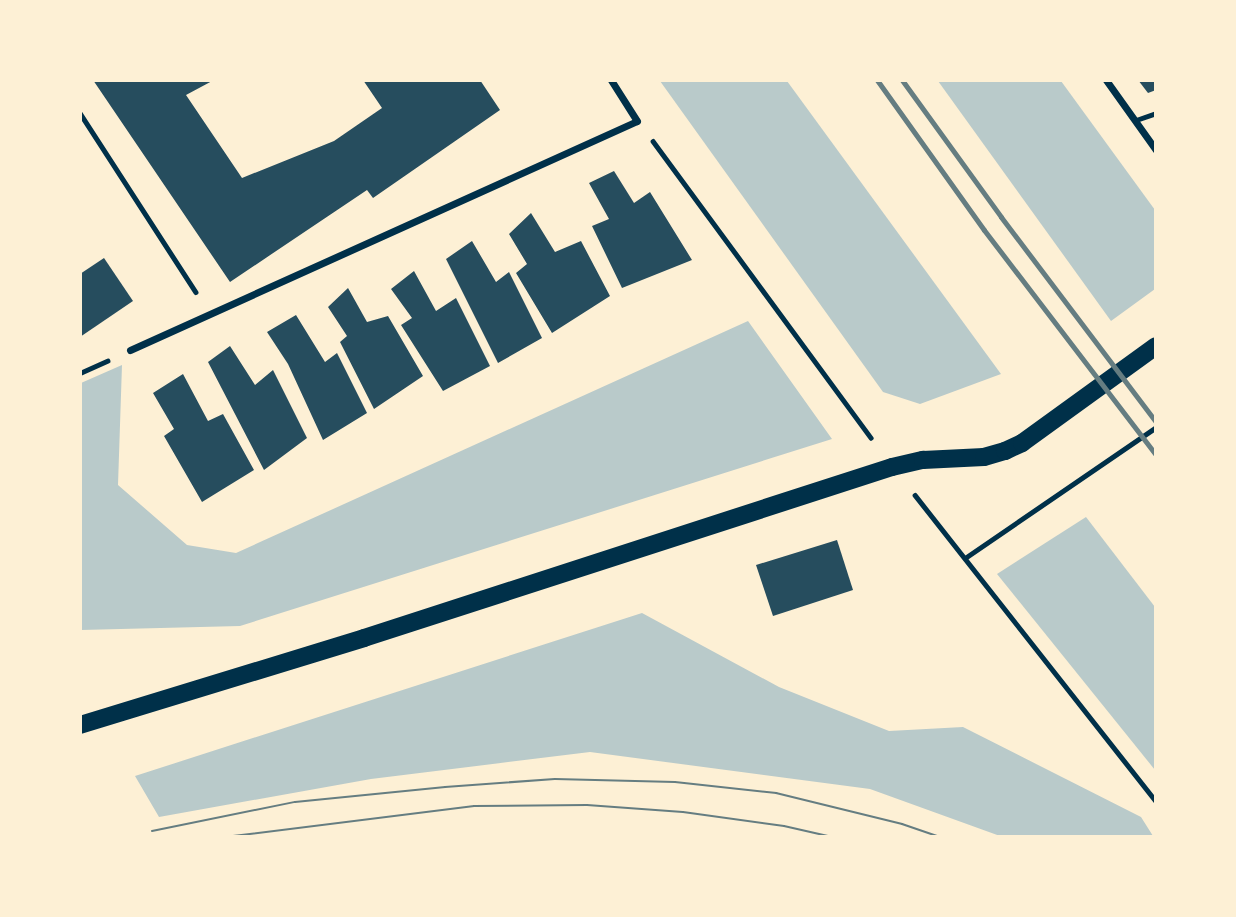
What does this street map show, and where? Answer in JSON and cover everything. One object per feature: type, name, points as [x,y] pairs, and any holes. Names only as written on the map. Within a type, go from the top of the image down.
[{"type":"main road","points":[[80,725],[377,634],[892,467],[923,460],[984,457],[1022,443],[1156,346]]},
{"type":"street","points":[[130,350],[638,121],[611,80]]},
{"type":"street","points":[[1106,80],[1156,150]]},
{"type":"lane","points":[[1136,120],[1156,113]]},
{"type":"path","points":[[80,113],[210,314]]},
{"type":"path","points":[[638,121],[892,467],[1156,801]]},
{"type":"path","points":[[965,558],[1156,427]]},
{"type":"shaded area","points":[[660,81],[787,81],[1001,374],[920,404],[883,392]]},
{"type":"shaded area","points":[[938,81],[1061,81],[1155,210],[1155,289],[1111,321]]},
{"type":"shaded area","points":[[748,321],[832,439],[240,626],[81,630],[81,383],[122,365],[118,485],[187,545],[236,553]]},
{"type":"shaded area","points":[[1086,517],[1155,607],[1155,770],[997,574]]},
{"type":"shaded area","points":[[642,613],[779,687],[889,731],[963,727],[1141,817],[1153,836],[1000,836],[870,789],[590,752],[371,779],[159,817],[135,776]]},
{"type":"building","points":[[93,80],[214,80],[186,95],[242,178],[334,141],[382,108],[363,80],[480,80],[500,110],[373,198],[367,190],[230,282]]},
{"type":"building","points":[[1138,80],[1156,80],[1156,90],[1148,93]]},
{"type":"building","points":[[614,171],[634,203],[650,192],[692,260],[622,288],[592,226],[609,219],[589,183]]},
{"type":"building","points":[[531,213],[555,252],[581,241],[610,296],[552,333],[516,273],[527,264],[509,234]]},
{"type":"building","points":[[472,241],[496,282],[509,272],[542,338],[498,363],[446,259]]},
{"type":"building","points":[[104,258],[133,301],[80,337],[80,274]]},
{"type":"building","points":[[414,271],[436,311],[456,298],[490,366],[443,391],[401,325],[412,318],[391,289]]},
{"type":"building","points":[[348,288],[367,322],[388,316],[423,376],[374,409],[340,342],[347,336],[328,307]]},
{"type":"building","points":[[296,315],[325,362],[337,353],[367,413],[323,440],[288,364],[267,332]]},
{"type":"building","points":[[230,346],[255,385],[273,370],[307,438],[264,470],[208,362]]},
{"type":"building","points":[[183,374],[208,421],[223,414],[254,470],[202,502],[164,436],[174,429],[153,393]]},
{"type":"building","points":[[837,540],[853,590],[773,616],[756,565]]},
{"type":"tram line","points":[[152,831],[295,802],[555,779],[675,782],[776,793],[902,824],[937,836]]},
{"type":"tram line","points":[[233,836],[474,806],[587,805],[683,812],[784,826],[828,836]]},
{"type":"railway","points":[[877,80],[984,230],[1156,455]]},
{"type":"railway","points":[[902,80],[1001,217],[1156,422]]}]
